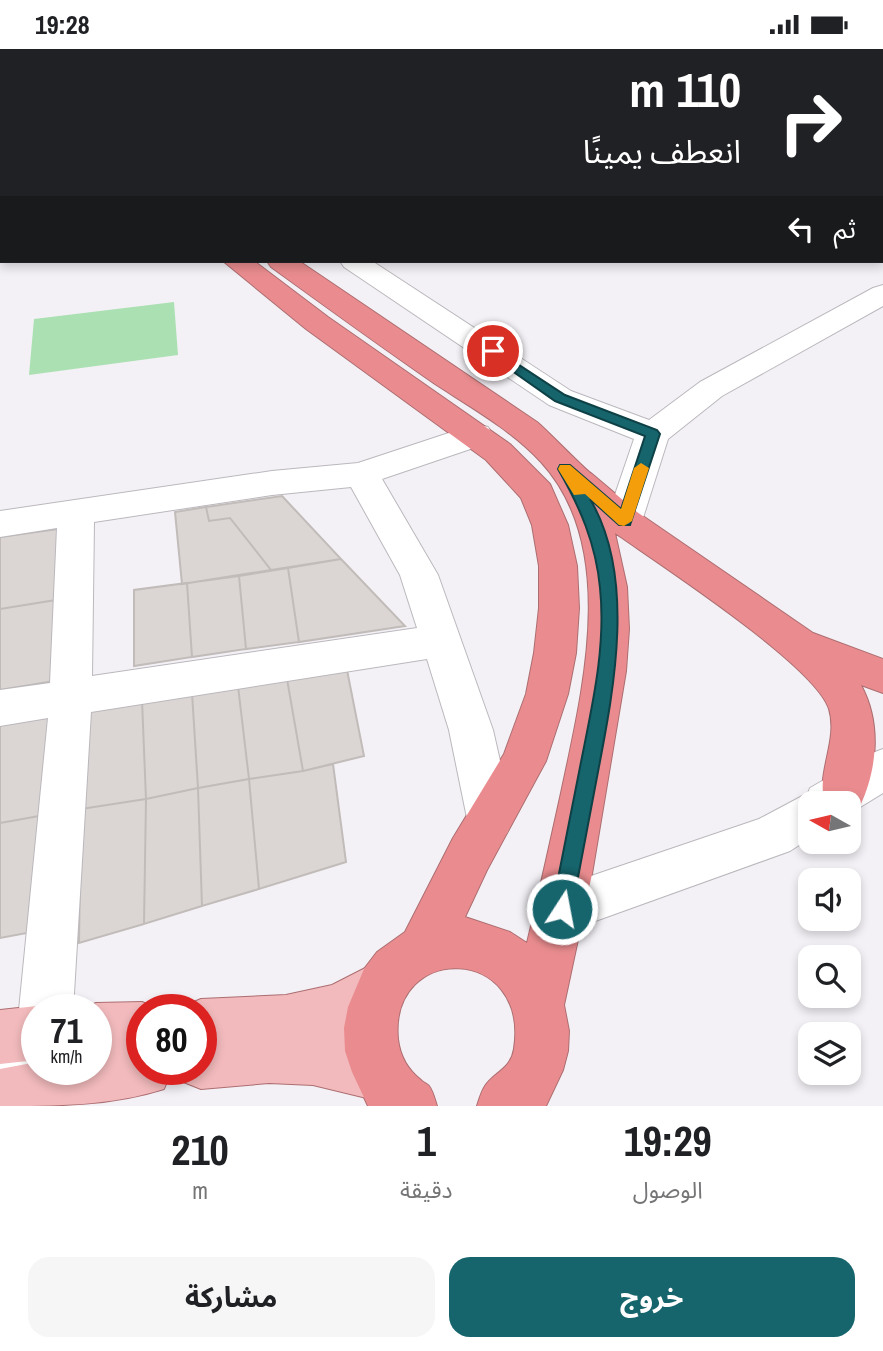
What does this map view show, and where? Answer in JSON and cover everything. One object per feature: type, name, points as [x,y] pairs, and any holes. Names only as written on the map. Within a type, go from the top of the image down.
[{"type":"highway","points":[[240,263],[317,323],[498,452],[537,493],[550,525],[558,566],[559,608],[547,694],[524,761],[490,818],[424,948]]},
{"type":"highway","points":[[284,263],[347,310],[511,420],[624,521],[799,644],[845,695],[853,718],[853,739],[832,791]]},
{"type":"highway","points":[[538,1003],[562,909],[603,697],[609,644],[608,589],[601,550],[588,508],[565,469]]},
{"type":"highway","points":[[799,644],[883,676]]},
{"type":"highway","points":[[396,1096],[370,1044],[371,1014],[381,986],[399,964],[424,948],[457,941],[491,950],[520,971],[538,1003],[543,1032],[538,1062],[518,1100]]},
{"type":"main road","points":[[217,1025],[286,1022],[341,1010],[381,986]]},
{"type":"main road","points":[[0,1037],[21,1035]]},
{"type":"main road","points":[[217,1060],[266,1055],[312,1056],[346,1061],[396,1096]]},
{"type":"main road","points":[[0,1097],[126,1072]]},
{"type":"street","points":[[357,263],[560,398],[653,434]]},
{"type":"street","points":[[624,521],[653,434],[711,390],[883,294]]},
{"type":"street","points":[[0,524],[76,515],[272,483],[361,474],[476,435]]},
{"type":"street","points":[[361,474],[419,575],[471,730],[490,818]]},
{"type":"street","points":[[47,994],[71,696],[76,515]]},
{"type":"street","points":[[0,708],[440,641]]},
{"type":"street","points":[[847,791],[883,769]]},
{"type":"street","points":[[562,909],[773,836],[798,821]]},
{"type":"street","points":[[0,1081],[21,1058]]},
{"type":"green space","points":[[174,302],[178,355],[29,375],[34,319]]},
{"type":"building","points":[[282,496],[341,559],[271,570],[230,518],[209,521],[206,507]]},
{"type":"building","points":[[206,507],[209,521],[230,518],[271,570],[182,584],[175,512]]},
{"type":"building","points":[[58,529],[56,600],[0,609],[0,537]]},
{"type":"building","points":[[341,559],[405,626],[299,642],[288,568]]},
{"type":"building","points":[[288,568],[299,642],[246,649],[239,576]]},
{"type":"building","points":[[239,576],[246,649],[192,657],[187,583]]},
{"type":"building","points":[[187,583],[192,657],[134,666],[134,590]]},
{"type":"building","points":[[56,600],[54,681],[0,690],[0,609]]},
{"type":"building","points":[[347,670],[364,756],[303,771],[287,679]]},
{"type":"building","points":[[287,679],[303,771],[249,779],[238,686]]},
{"type":"building","points":[[238,686],[249,779],[198,788],[192,693]]},
{"type":"building","points":[[192,693],[198,788],[146,799],[142,700]]},
{"type":"building","points":[[142,700],[146,799],[81,809],[91,708]]},
{"type":"building","points":[[49,716],[39,816],[0,823],[0,724]]},
{"type":"building","points":[[333,764],[346,862],[259,889],[249,779]]},
{"type":"building","points":[[249,779],[259,889],[202,906],[198,788]]},
{"type":"building","points":[[198,788],[202,906],[144,924],[146,799]]},
{"type":"building","points":[[146,799],[144,924],[79,943],[81,809]]},
{"type":"building","points":[[39,816],[27,933],[0,938],[0,823]]},
{"type":"slow traffic","points":[[579,492],[565,469],[624,521],[641,468]]},
{"type":"route","points":[[493,351],[560,398],[653,434],[624,521],[565,469],[588,508],[601,550],[608,589],[609,644],[603,697],[562,909]]}]
